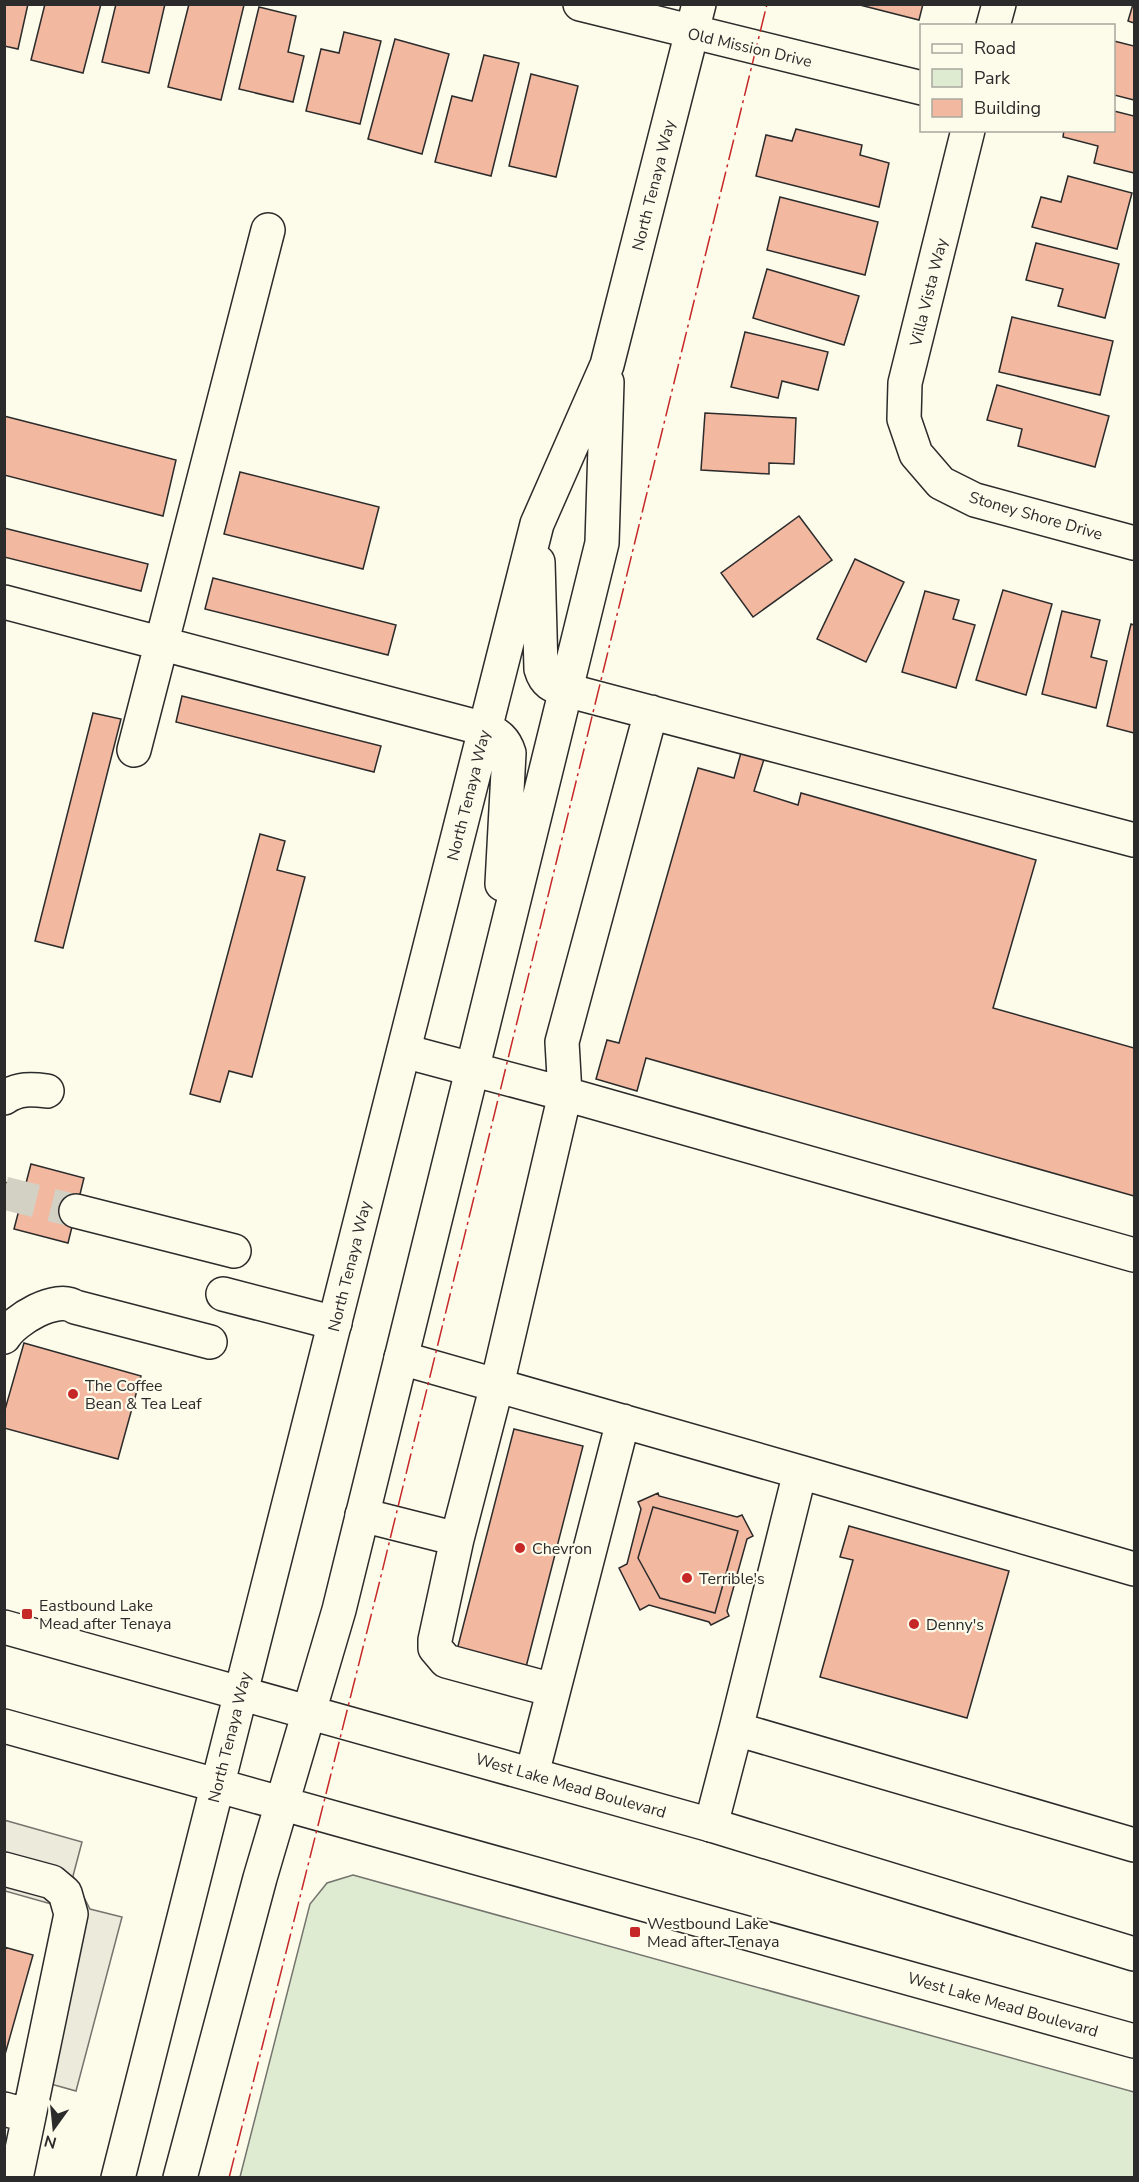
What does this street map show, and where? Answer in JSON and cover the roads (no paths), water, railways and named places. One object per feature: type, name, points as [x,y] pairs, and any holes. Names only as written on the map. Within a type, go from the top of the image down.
[{"type":"main road","name":"Old Mission Drive","points":[[580,4],[695,19],[920,88]]},
{"type":"main road","points":[[994,24],[999,4]]},
{"type":"main road","name":"North Tenaya Way","points":[[118,2178],[537,524],[607,365],[695,19]]},
{"type":"main road","name":"Villa Vista Way","points":[[916,454],[904,418],[905,383],[968,132]]},
{"type":"main road","points":[[134,750],[268,230]]},
{"type":"main road","name":"North Tenaya Way","points":[[180,2178],[282,1804],[339,1610],[602,543],[607,365]]},
{"type":"main road","name":"Stoney Shore Drive","points":[[916,454],[941,483],[975,500],[1134,543]]},
{"type":"main road","points":[[537,524],[541,669],[549,684],[1134,840]]},
{"type":"main road","points":[[4,602],[495,733],[506,745],[509,763],[498,966]]},
{"type":"main road","points":[[553,1690],[446,1661],[435,1648],[436,1629],[497,1385],[565,1094],[562,1042],[651,712]]},
{"type":"main road","points":[[404,1051],[565,1094],[1134,1255]]},
{"type":"main road","points":[[4,1098],[28,1089],[47,1091]]},
{"type":"main road","points":[[76,1211],[234,1251]]},
{"type":"main road","points":[[223,1294],[335,1323]]},
{"type":"main road","points":[[4,1337],[9,1329],[40,1310],[57,1304],[69,1303],[75,1307],[210,1342]]},
{"type":"main road","points":[[401,1358],[1134,1569]]},
{"type":"main road","points":[[532,1774],[623,1421]]},
{"type":"main road","points":[[711,1825],[800,1472]]},
{"type":"main road","points":[[362,1515],[457,1539]]},
{"type":"main road","name":"West Lake Mead Boulevard","points":[[4,1627],[711,1825],[1134,1954]]},
{"type":"main road","name":"West Lake Mead Boulevard","points":[[4,1726],[1134,2041]]},
{"type":"main road","points":[[736,1729],[1134,1845]]},
{"type":"main road","points":[[4,1869],[52,1882],[65,1893],[71,1914],[16,2112],[16,2178]]},
{"type":"tunnel","points":[[4,1193],[76,1211]]},
{"type":"place","name":"The Coffee Bean & Tea Leaf","points":[[73,1394]]},
{"type":"place","name":"Chevron","points":[[520,1548]]},
{"type":"place","name":"Terrible's","points":[[687,1578]]},
{"type":"place","name":"Eastbound Lake Mead after Tenaya","points":[[27,1614]]},
{"type":"place","name":"Denny's","points":[[914,1624]]},
{"type":"place","name":"Westbound Lake Mead after Tenaya","points":[[635,1932]]}]
